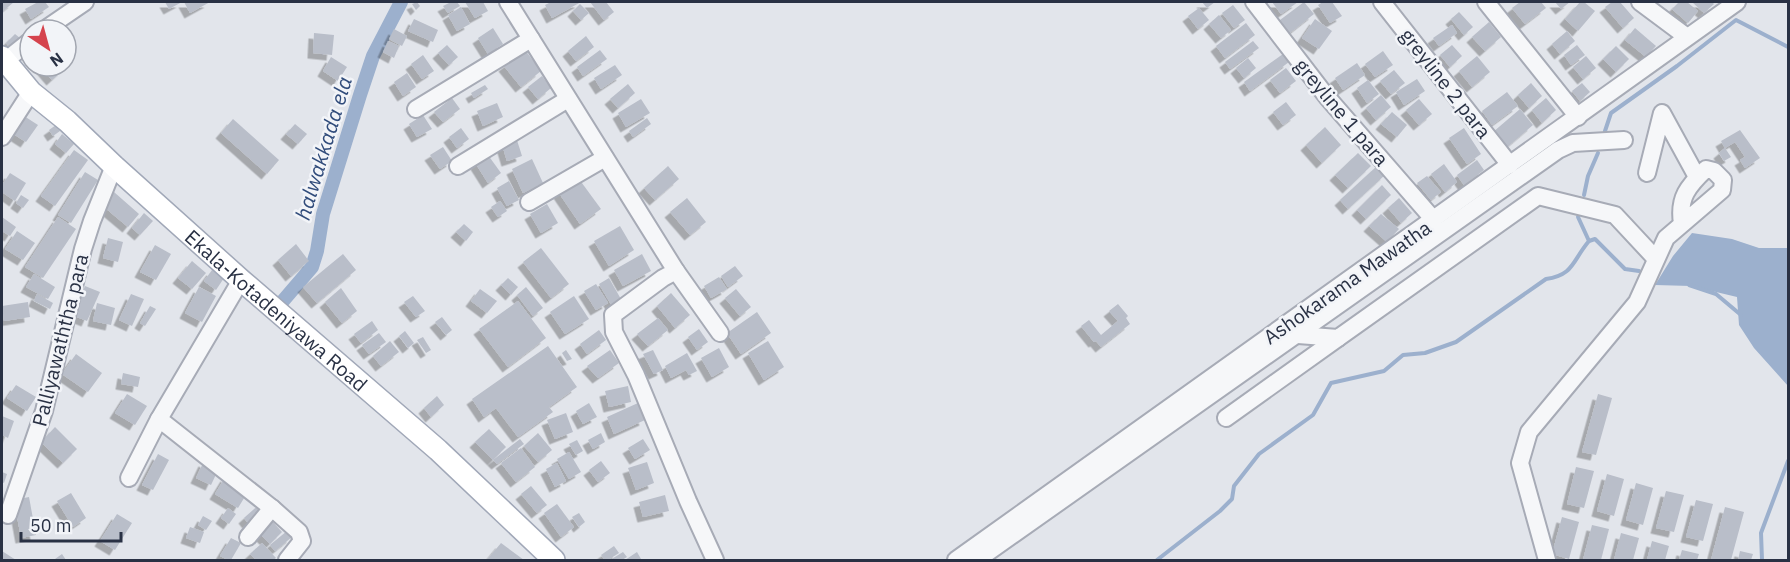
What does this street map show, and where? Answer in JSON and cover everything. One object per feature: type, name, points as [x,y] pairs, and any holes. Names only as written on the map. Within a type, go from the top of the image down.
[{"type":"main road","name":"Ekala-Kotadeniyawa Road","points":[[3,59],[31,92],[68,121],[114,166],[241,280],[438,450],[554,561]]},
{"type":"street","points":[[61,18],[84,2]]},
{"type":"street","points":[[508,2],[676,271],[720,333]]},
{"type":"street","name":"greyline 1 para","points":[[1254,2],[1327,97],[1434,220]]},
{"type":"street","name":"greyline 2 para","points":[[1382,2],[1510,165]]},
{"type":"street","points":[[1486,2],[1578,117]]},
{"type":"street","points":[[1640,2],[1687,37]]},
{"type":"street","name":"Ashokarama Mawatha","points":[[956,561],[1737,2]]},
{"type":"street","points":[[416,109],[531,39]]},
{"type":"street","points":[[3,59],[18,49]]},
{"type":"street","points":[[2,137],[31,92]]},
{"type":"street","points":[[458,166],[568,99]]},
{"type":"street","points":[[1647,173],[1662,114],[1697,177]]},
{"type":"street","points":[[977,561],[1558,150],[1573,143],[1624,140]]},
{"type":"street","points":[[529,202],[605,158]]},
{"type":"street","name":"Palliyawaththa para","points":[[8,515],[44,411],[83,249],[114,166]]},
{"type":"street","points":[[1547,561],[1520,463],[1529,432],[1637,302],[1666,238],[1722,190],[1723,180],[1714,171],[1706,169],[1685,193],[1680,208],[1682,223]]},
{"type":"street","points":[[1226,418],[1538,196],[1616,215],[1656,259]]},
{"type":"street","points":[[676,271],[613,315],[614,332],[636,375],[715,561]]},
{"type":"street","points":[[129,478],[159,420],[241,280]]},
{"type":"street","points":[[1298,335],[1338,338]]},
{"type":"street","points":[[159,420],[273,508],[301,536],[299,547],[287,561]]},
{"type":"street","points":[[248,537],[273,508]]},
{"type":"water","points":[[1692,233],[1732,239],[1759,248],[1788,248],[1788,386],[1754,348],[1739,325],[1737,297],[1691,286],[1655,285],[1673,256]]},
{"type":"building","points":[[2,2],[14,2],[2,12]]},
{"type":"building","points":[[38,2],[45,2],[49,7],[32,18],[25,9]]},
{"type":"building","points":[[165,2],[182,2],[169,9]]},
{"type":"building","points":[[184,2],[210,2],[190,13]]},
{"type":"building","points":[[417,2],[420,6],[416,10],[412,4]]},
{"type":"building","points":[[457,2],[460,6],[448,13],[443,6]]},
{"type":"building","points":[[465,2],[483,2],[488,11],[475,18]]},
{"type":"building","points":[[551,2],[581,2],[552,18],[545,5]]},
{"type":"building","points":[[590,2],[606,2],[614,12],[604,20]]},
{"type":"building","points":[[1202,2],[1215,2],[1207,8]]},
{"type":"building","points":[[1272,2],[1298,2],[1281,14]]},
{"type":"building","points":[[1304,2],[1314,14],[1286,36],[1276,23]]},
{"type":"building","points":[[1323,2],[1332,2],[1342,16],[1330,23],[1318,5]]},
{"type":"building","points":[[1520,2],[1541,2],[1546,8],[1525,24],[1512,8]]},
{"type":"building","points":[[1555,2],[1570,2],[1561,9]]},
{"type":"building","points":[[1580,2],[1584,2],[1595,11],[1578,31],[1565,19]]},
{"type":"building","points":[[1612,2],[1620,2],[1634,18],[1623,28],[1605,7]]},
{"type":"building","points":[[1679,2],[1687,2],[1698,11],[1688,23],[1672,9]]},
{"type":"building","points":[[1692,2],[1712,2],[1714,4],[1704,13]]},
{"type":"building","points":[[580,4],[589,13],[581,20],[573,11]]},
{"type":"building","points":[[1233,5],[1245,20],[1234,28],[1222,13]]},
{"type":"building","points":[[461,7],[470,24],[457,31],[448,15]]},
{"type":"building","points":[[1199,8],[1209,20],[1198,29],[1188,16]]},
{"type":"building","points":[[1459,12],[1473,27],[1464,35],[1451,19]]},
{"type":"building","points":[[1219,15],[1231,30],[1221,38],[1209,24]]},
{"type":"building","points":[[414,19],[438,30],[433,42],[408,31]]},
{"type":"building","points":[[1315,19],[1332,31],[1319,49],[1302,38]]},
{"type":"building","points":[[1489,22],[1501,37],[1485,51],[1472,37]]},
{"type":"building","points":[[1246,23],[1255,35],[1225,58],[1216,46]]},
{"type":"building","points":[[1452,25],[1457,33],[1439,46],[1433,38]]},
{"type":"building","points":[[493,28],[503,44],[488,54],[478,38]]},
{"type":"building","points":[[1635,28],[1656,46],[1646,57],[1625,40]]},
{"type":"building","points":[[394,29],[407,36],[402,46],[389,39]]},
{"type":"building","points":[[1567,31],[1575,41],[1560,54],[1552,44]]},
{"type":"building","points":[[314,33],[334,35],[332,55],[313,53]]},
{"type":"building","points":[[15,34],[18,36],[18,40],[10,48],[6,43]]},
{"type":"building","points":[[586,36],[594,47],[576,61],[568,51]]},
{"type":"building","points":[[388,41],[399,46],[394,58],[383,52]]},
{"type":"building","points":[[1253,41],[1259,48],[1230,69],[1225,62]]},
{"type":"building","points":[[447,45],[458,57],[449,65],[438,53]]},
{"type":"building","points":[[1452,45],[1462,56],[1450,67],[1440,55]]},
{"type":"building","points":[[1577,45],[1585,55],[1571,65],[1564,55]]},
{"type":"building","points":[[1616,46],[1629,59],[1616,72],[1603,59]]},
{"type":"building","points":[[525,50],[541,71],[521,87],[504,66]]},
{"type":"building","points":[[600,50],[607,59],[583,76],[577,67]]},
{"type":"building","points":[[1383,51],[1393,65],[1375,77],[1365,64]]},
{"type":"building","points":[[1283,54],[1289,62],[1250,91],[1244,82]]},
{"type":"building","points":[[423,55],[434,71],[422,79],[411,64]]},
{"type":"building","points":[[1477,56],[1490,72],[1472,87],[1459,71]]},
{"type":"building","points":[[1586,56],[1596,68],[1583,79],[1573,67]]},
{"type":"building","points":[[331,57],[347,67],[338,81],[323,71]]},
{"type":"building","points":[[1248,58],[1256,68],[1244,78],[1236,68]]},
{"type":"building","points":[[1357,63],[1365,75],[1343,90],[1335,78]]},
{"type":"building","points":[[615,65],[622,75],[601,89],[594,78]]},
{"type":"building","points":[[1286,68],[1296,81],[1280,93],[1270,80]]},
{"type":"building","points":[[1394,70],[1405,83],[1391,94],[1380,81]]},
{"type":"building","points":[[407,73],[416,87],[403,96],[394,82]]},
{"type":"building","points":[[542,76],[551,88],[538,99],[528,87]]},
{"type":"building","points":[[1417,79],[1425,91],[1404,105],[1396,92]]},
{"type":"building","points":[[1368,80],[1379,94],[1367,103],[1357,88]]},
{"type":"building","points":[[1531,83],[1542,96],[1529,108],[1518,95]]},
{"type":"building","points":[[1582,83],[1590,92],[1580,101],[1572,91]]},
{"type":"building","points":[[628,84],[635,93],[618,108],[610,99]]},
{"type":"building","points":[[485,85],[488,89],[474,98],[471,93]]},
{"type":"building","points":[[1507,92],[1518,106],[1492,125],[1482,111]]},
{"type":"building","points":[[1381,95],[1391,107],[1376,120],[1366,108]]},
{"type":"building","points":[[452,98],[460,109],[443,122],[434,112]]},
{"type":"building","points":[[1546,98],[1556,110],[1542,123],[1532,110]]},
{"type":"building","points":[[641,99],[650,113],[626,127],[618,113]]},
{"type":"building","points":[[1419,99],[1432,114],[1419,125],[1406,110]]},
{"type":"building","points":[[1286,102],[1296,115],[1283,125],[1273,112]]},
{"type":"building","points":[[497,103],[503,117],[483,126],[477,111]]},
{"type":"building","points":[[1520,109],[1533,125],[1505,149],[1492,133]]},
{"type":"building","points":[[1392,112],[1407,125],[1397,137],[1381,124]]},
{"type":"building","points":[[423,115],[432,129],[417,137],[409,124]]},
{"type":"building","points":[[24,116],[38,125],[26,142],[12,133]]},
{"type":"building","points":[[647,118],[651,124],[633,137],[629,131]]},
{"type":"building","points":[[233,119],[279,160],[267,174],[221,133]]},
{"type":"building","points":[[295,124],[307,134],[298,144],[286,134]]},
{"type":"building","points":[[56,125],[60,131],[53,136],[49,130]]},
{"type":"building","points":[[1325,127],[1341,145],[1322,163],[1306,145]]},
{"type":"building","points":[[461,128],[469,139],[457,148],[449,137]]},
{"type":"building","points":[[1464,128],[1481,154],[1467,164],[1449,138]]},
{"type":"building","points":[[1740,130],[1760,158],[1745,168],[1740,160],[1745,157],[1735,142],[1725,148],[1721,141]]},
{"type":"building","points":[[62,134],[74,144],[66,153],[55,144]]},
{"type":"building","points":[[516,137],[522,156],[507,161],[501,141]]},
{"type":"building","points":[[443,147],[452,161],[440,169],[430,155]]},
{"type":"building","points":[[1725,148],[1731,157],[1724,161],[1719,153]]},
{"type":"building","points":[[74,150],[88,160],[55,206],[41,196]]},
{"type":"building","points":[[1358,153],[1371,166],[1348,188],[1335,175]]},
{"type":"building","points":[[488,155],[501,173],[488,183],[476,164]]},
{"type":"building","points":[[532,159],[543,183],[523,193],[512,169]]},
{"type":"building","points":[[1477,160],[1484,170],[1464,185],[1457,175]]},
{"type":"building","points":[[1444,164],[1457,182],[1445,192],[1431,174]]},
{"type":"building","points":[[668,166],[679,179],[655,200],[644,188]]},
{"type":"building","points":[[1377,166],[1386,174],[1348,209],[1340,200]]},
{"type":"building","points":[[85,172],[98,180],[71,223],[58,215]]},
{"type":"building","points":[[10,173],[26,183],[15,201],[2,192],[2,185]]},
{"type":"building","points":[[1427,176],[1441,192],[1431,200],[1417,183]]},
{"type":"building","points":[[579,179],[601,209],[580,224],[559,193]]},
{"type":"building","points":[[509,181],[519,200],[507,206],[497,188]]},
{"type":"building","points":[[1382,185],[1391,195],[1366,219],[1357,210]]},
{"type":"building","points":[[114,192],[139,214],[128,227],[103,206]]},
{"type":"building","points":[[21,195],[29,200],[23,208],[16,203]]},
{"type":"building","points":[[687,198],[706,222],[690,235],[670,212]]},
{"type":"building","points":[[1399,198],[1412,213],[1401,223],[1388,208]]},
{"type":"building","points":[[500,201],[507,211],[498,217],[491,207]]},
{"type":"building","points":[[547,204],[558,223],[541,233],[530,214]]},
{"type":"building","points":[[144,213],[153,221],[140,235],[132,228]]},
{"type":"building","points":[[1381,214],[1399,229],[1387,242],[1369,226]]},
{"type":"building","points":[[2,217],[16,227],[10,236],[2,231]]},
{"type":"building","points":[[58,217],[76,229],[43,278],[25,267]]},
{"type":"building","points":[[464,224],[473,232],[466,241],[456,232]]},
{"type":"building","points":[[620,226],[634,250],[609,266],[594,241]]},
{"type":"building","points":[[17,231],[35,243],[23,260],[5,249]]},
{"type":"building","points":[[108,238],[123,242],[118,262],[103,258]]},
{"type":"building","points":[[296,244],[309,261],[291,276],[278,260]]},
{"type":"building","points":[[155,245],[171,254],[156,280],[140,272]]},
{"type":"building","points":[[541,248],[569,284],[551,298],[523,262]]},
{"type":"building","points":[[343,254],[356,270],[317,303],[303,287]]},
{"type":"building","points":[[642,254],[651,271],[623,286],[614,270]]},
{"type":"building","points":[[192,261],[206,273],[192,289],[178,278]]},
{"type":"building","points":[[735,266],[743,276],[728,287],[721,276]]},
{"type":"building","points":[[212,270],[224,278],[216,290],[204,281]]},
{"type":"building","points":[[34,274],[55,287],[48,299],[26,287]]},
{"type":"building","points":[[719,277],[727,289],[711,298],[704,286]]},
{"type":"building","points":[[508,278],[518,287],[511,295],[501,285]]},
{"type":"building","points":[[609,278],[622,301],[612,306],[599,284]]},
{"type":"building","points":[[596,284],[608,303],[596,310],[584,291]]},
{"type":"building","points":[[85,286],[100,292],[87,321],[72,315]]},
{"type":"building","points":[[199,287],[216,296],[202,322],[185,313]]},
{"type":"building","points":[[526,287],[543,308],[533,316],[517,295]]},
{"type":"building","points":[[341,288],[357,311],[342,323],[325,302]]},
{"type":"building","points":[[480,289],[497,301],[487,313],[471,301]]},
{"type":"building","points":[[736,289],[751,307],[740,316],[725,298]]},
{"type":"building","points":[[671,293],[690,315],[675,328],[657,306]]},
{"type":"building","points":[[37,294],[53,303],[50,309],[34,301]]},
{"type":"building","points":[[131,294],[144,299],[132,326],[119,320]]},
{"type":"building","points":[[413,296],[425,311],[416,317],[404,302]]},
{"type":"building","points":[[574,296],[589,319],[565,334],[550,312]]},
{"type":"building","points":[[518,301],[546,338],[508,367],[479,329]]},
{"type":"building","points":[[28,302],[30,317],[4,321],[2,306]]},
{"type":"building","points":[[97,303],[115,308],[111,325],[93,321]]},
{"type":"building","points":[[1118,304],[1128,316],[1126,318],[1130,324],[1101,347],[1081,326],[1089,320],[1101,335],[1118,321],[1109,311]]},
{"type":"building","points":[[150,306],[156,309],[145,326],[140,323]]},
{"type":"building","points":[[757,312],[771,333],[741,354],[727,333]]},
{"type":"building","points":[[442,317],[452,330],[446,335],[435,322]]},
{"type":"building","points":[[658,318],[668,330],[648,346],[637,334]]},
{"type":"building","points":[[372,321],[378,330],[361,343],[354,334]]},
{"type":"building","points":[[699,329],[708,342],[697,350],[688,337]]},
{"type":"building","points":[[599,330],[606,340],[587,354],[580,344]]},
{"type":"building","points":[[405,331],[414,343],[408,348],[399,336]]},
{"type":"building","points":[[379,333],[386,342],[369,354],[362,345]]},
{"type":"building","points":[[423,337],[431,350],[426,353],[417,340]]},
{"type":"building","points":[[390,341],[399,352],[381,366],[373,356]]},
{"type":"building","points":[[768,341],[784,367],[764,380],[748,353]]},
{"type":"building","points":[[548,346],[577,387],[549,407],[553,412],[518,437],[496,408],[484,417],[472,399]]},
{"type":"building","points":[[719,348],[729,367],[712,377],[701,358]]},
{"type":"building","points":[[566,350],[572,359],[567,361],[562,353]]},
{"type":"building","points":[[610,350],[619,363],[598,378],[587,366]]},
{"type":"building","points":[[653,350],[663,370],[654,374],[643,354]]},
{"type":"building","points":[[687,353],[697,371],[689,375],[686,370],[671,378],[665,366]]},
{"type":"building","points":[[76,354],[102,373],[88,392],[62,374]]},
{"type":"building","points":[[123,373],[140,377],[138,387],[121,384]]},
{"type":"building","points":[[16,385],[36,397],[27,411],[7,398]]},
{"type":"building","points":[[628,386],[631,402],[609,407],[605,391]]},
{"type":"building","points":[[127,394],[147,406],[135,425],[115,413]]},
{"type":"building","points":[[1598,394],[1612,398],[1596,455],[1582,452]]},
{"type":"building","points":[[437,396],[444,405],[431,417],[424,408]]},
{"type":"building","points":[[589,403],[597,417],[583,424],[576,411]]},
{"type":"building","points":[[638,403],[645,420],[614,434],[607,417]]},
{"type":"building","points":[[566,413],[573,432],[555,439],[547,420]]},
{"type":"building","points":[[2,416],[14,421],[8,438],[2,435]]},
{"type":"building","points":[[55,427],[77,449],[63,463],[41,442]]},
{"type":"building","points":[[489,429],[506,447],[493,460],[475,442]]},
{"type":"building","points":[[538,433],[552,450],[538,462],[524,446]]},
{"type":"building","points":[[601,433],[605,442],[593,449],[588,440]]},
{"type":"building","points":[[520,439],[524,444],[497,464],[493,460]]},
{"type":"building","points":[[643,439],[650,450],[635,459],[628,448]]},
{"type":"building","points":[[577,440],[583,451],[576,455],[569,444]]},
{"type":"building","points":[[521,448],[535,467],[516,482],[501,463]]},
{"type":"building","points":[[569,452],[581,472],[569,479],[557,459]]},
{"type":"building","points":[[158,454],[169,460],[153,490],[142,485]]},
{"type":"building","points":[[204,461],[219,468],[211,485],[196,478]]},
{"type":"building","points":[[601,461],[610,473],[598,482],[589,470]]},
{"type":"building","points":[[647,462],[654,483],[636,490],[628,468]]},
{"type":"building","points":[[557,463],[566,481],[555,487],[546,469]]},
{"type":"building","points":[[1576,467],[1594,471],[1584,508],[1567,504]]},
{"type":"building","points":[[2,472],[7,474],[4,483],[2,482]]},
{"type":"building","points":[[1607,474],[1624,479],[1614,516],[1597,511]]},
{"type":"building","points":[[226,476],[249,490],[238,508],[215,494]]},
{"type":"building","points":[[1636,483],[1653,488],[1643,525],[1626,520]]},
{"type":"building","points":[[531,486],[547,505],[537,513],[521,494]]},
{"type":"building","points":[[1666,491],[1684,495],[1674,532],[1656,528]]},
{"type":"building","points":[[71,493],[86,518],[73,527],[57,501]]},
{"type":"building","points":[[665,495],[669,511],[643,517],[639,502]]},
{"type":"building","points":[[29,497],[36,535],[21,538],[14,500]]},
{"type":"building","points":[[1696,500],[1713,504],[1703,541],[1686,537]]},
{"type":"building","points":[[261,503],[265,508],[248,523],[244,518]]},
{"type":"building","points":[[557,504],[574,527],[561,537],[544,513]]},
{"type":"building","points":[[1725,507],[1744,512],[1731,560],[1711,560]]},
{"type":"building","points":[[228,508],[236,514],[229,524],[221,518]]},
{"type":"building","points":[[579,513],[585,522],[579,527],[572,517]]},
{"type":"building","points":[[117,514],[132,523],[115,550],[100,541]]},
{"type":"building","points":[[203,516],[212,521],[206,530],[198,525]]},
{"type":"building","points":[[1562,517],[1579,522],[1569,559],[1552,554]]},
{"type":"building","points":[[272,521],[282,532],[270,544],[260,534]]},
{"type":"building","points":[[1592,525],[1609,529],[1601,560],[1583,560]]},
{"type":"building","points":[[190,527],[204,532],[200,543],[186,538]]},
{"type":"building","points":[[287,531],[292,537],[275,551],[270,545]]},
{"type":"building","points":[[1621,533],[1639,538],[1633,560],[1614,560]]},
{"type":"building","points":[[231,538],[241,543],[231,560],[228,560],[220,556]]},
{"type":"building","points":[[1652,541],[1669,546],[1665,560],[1647,560]]},
{"type":"building","points":[[262,543],[276,558],[256,560],[250,554]]},
{"type":"building","points":[[501,543],[524,560],[487,560]]},
{"type":"building","points":[[614,546],[619,553],[605,560],[601,555]]},
{"type":"building","points":[[1682,550],[1699,554],[1697,560],[1679,560]]},
{"type":"building","points":[[2,551],[16,560],[2,560]]},
{"type":"building","points":[[1740,551],[1753,554],[1751,560],[1738,560]]},
{"type":"building","points":[[623,552],[627,557],[622,560],[610,560]]},
{"type":"building","points":[[637,552],[641,559],[625,560]]},
{"type":"building","points":[[62,554],[66,560],[55,559]]},
{"type":"waterway","name":"halwakkada ela","points":[[282,302],[312,267],[323,214],[373,56],[401,2]]},
{"type":"waterway","points":[[1605,131],[1611,113],[1736,20],[1788,47]]},
{"type":"waterway","points":[[1584,195],[1588,176],[1598,153]]},
{"type":"waterway","points":[[1578,217],[1589,241]]},
{"type":"waterway","points":[[1157,560],[1232,499],[1234,486],[1259,454],[1313,415],[1331,383],[1384,371],[1403,355],[1425,353],[1456,342],[1546,279],[1562,274],[1572,266],[1589,241],[1595,239],[1625,269],[1639,271]]},
{"type":"waterway","points":[[1689,285],[1716,294],[1741,315]]},
{"type":"waterway","points":[[1762,560],[1761,533],[1788,461]]}]
